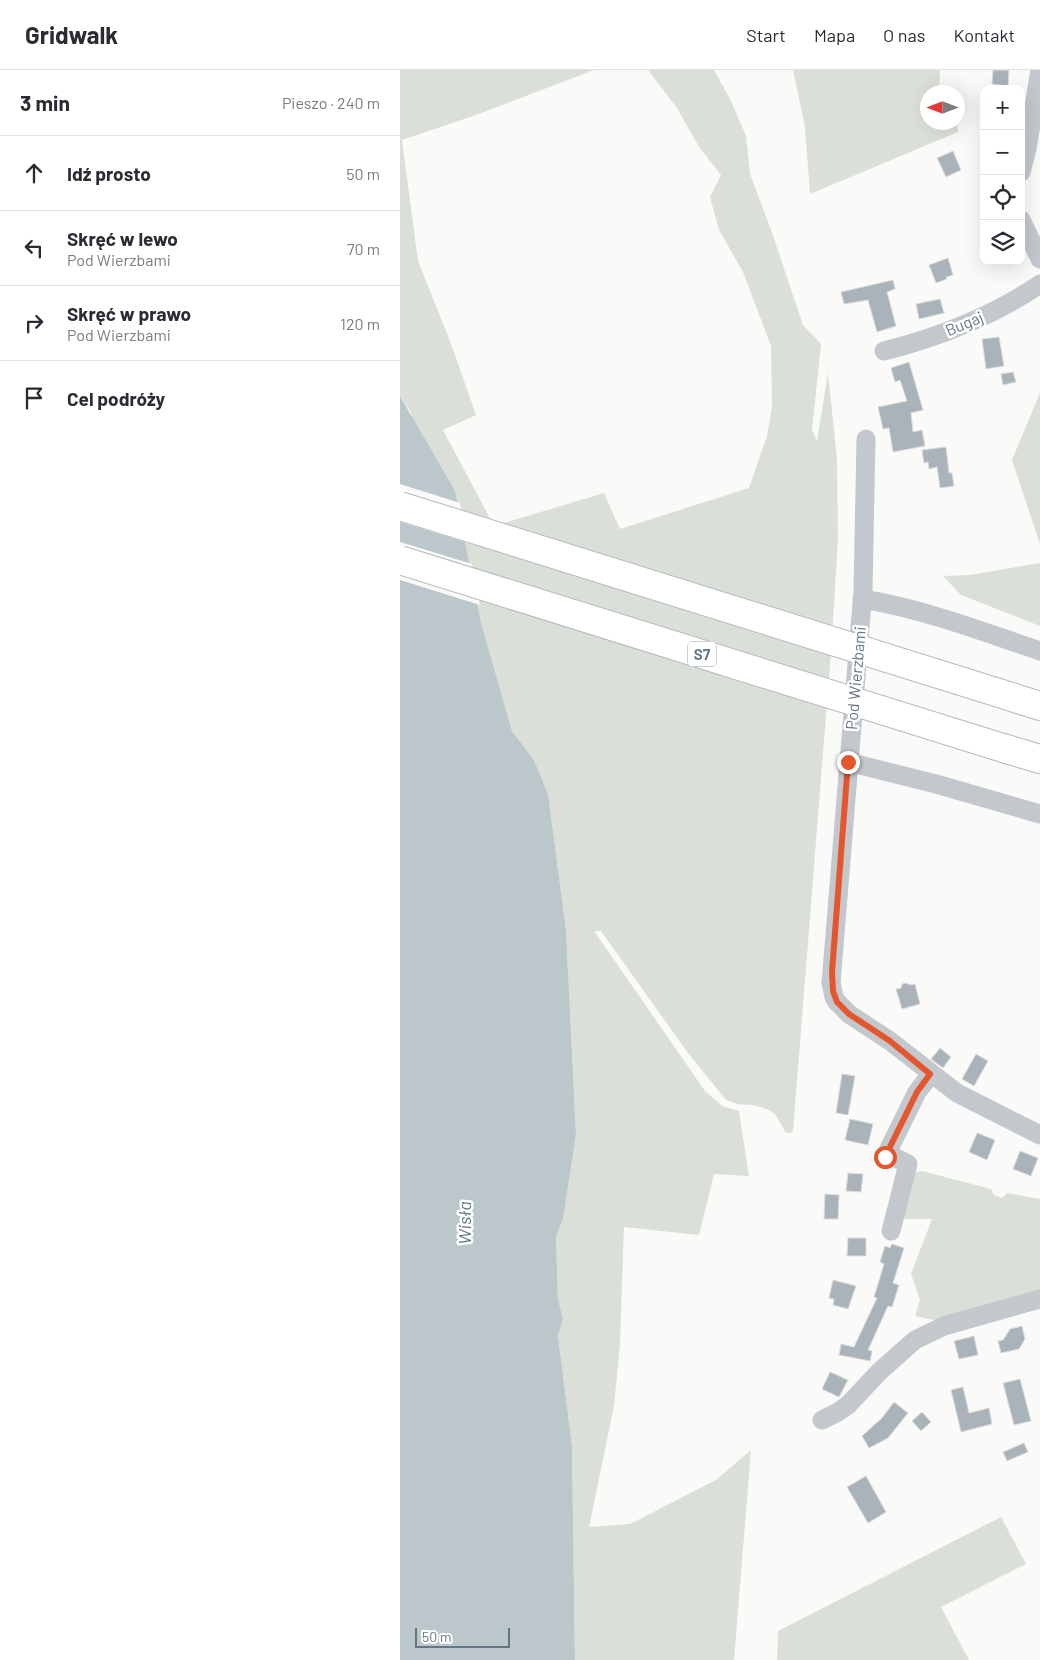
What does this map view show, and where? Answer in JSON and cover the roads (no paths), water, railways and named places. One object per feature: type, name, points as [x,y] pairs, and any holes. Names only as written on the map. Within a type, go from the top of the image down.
[{"type":"highway","points":[[400,506],[1040,706]]},
{"type":"highway","name":"S7","points":[[400,560],[1040,760]]},
{"type":"street","points":[[1025,157],[1040,70]]},
{"type":"street","points":[[1025,228],[1040,259]]},
{"type":"street","name":"Bugaj","points":[[884,351],[904,346],[961,325],[1006,305],[1040,284]]},
{"type":"street","name":"Pod Wierzbami","points":[[866,439],[862,599],[832,972],[833,991],[837,1002],[849,1014],[890,1041],[930,1074],[957,1093],[1040,1135]]},
{"type":"street","points":[[862,599],[924,612],[1040,651]]},
{"type":"street","points":[[848,762],[936,784],[1040,814]]},
{"type":"street","points":[[891,1231],[908,1164],[896,1158],[885,1157],[917,1092],[930,1074]]},
{"type":"street","points":[[822,1420],[848,1405],[880,1371],[915,1340],[944,1326],[1040,1299]]},
{"type":"water","name":"Wisła","points":[[400,396],[455,491],[480,619],[512,731],[534,760],[548,794],[566,930],[576,1134],[563,1218],[556,1237],[558,1299],[563,1319],[558,1336],[572,1446],[575,1660],[400,1660]]}]
